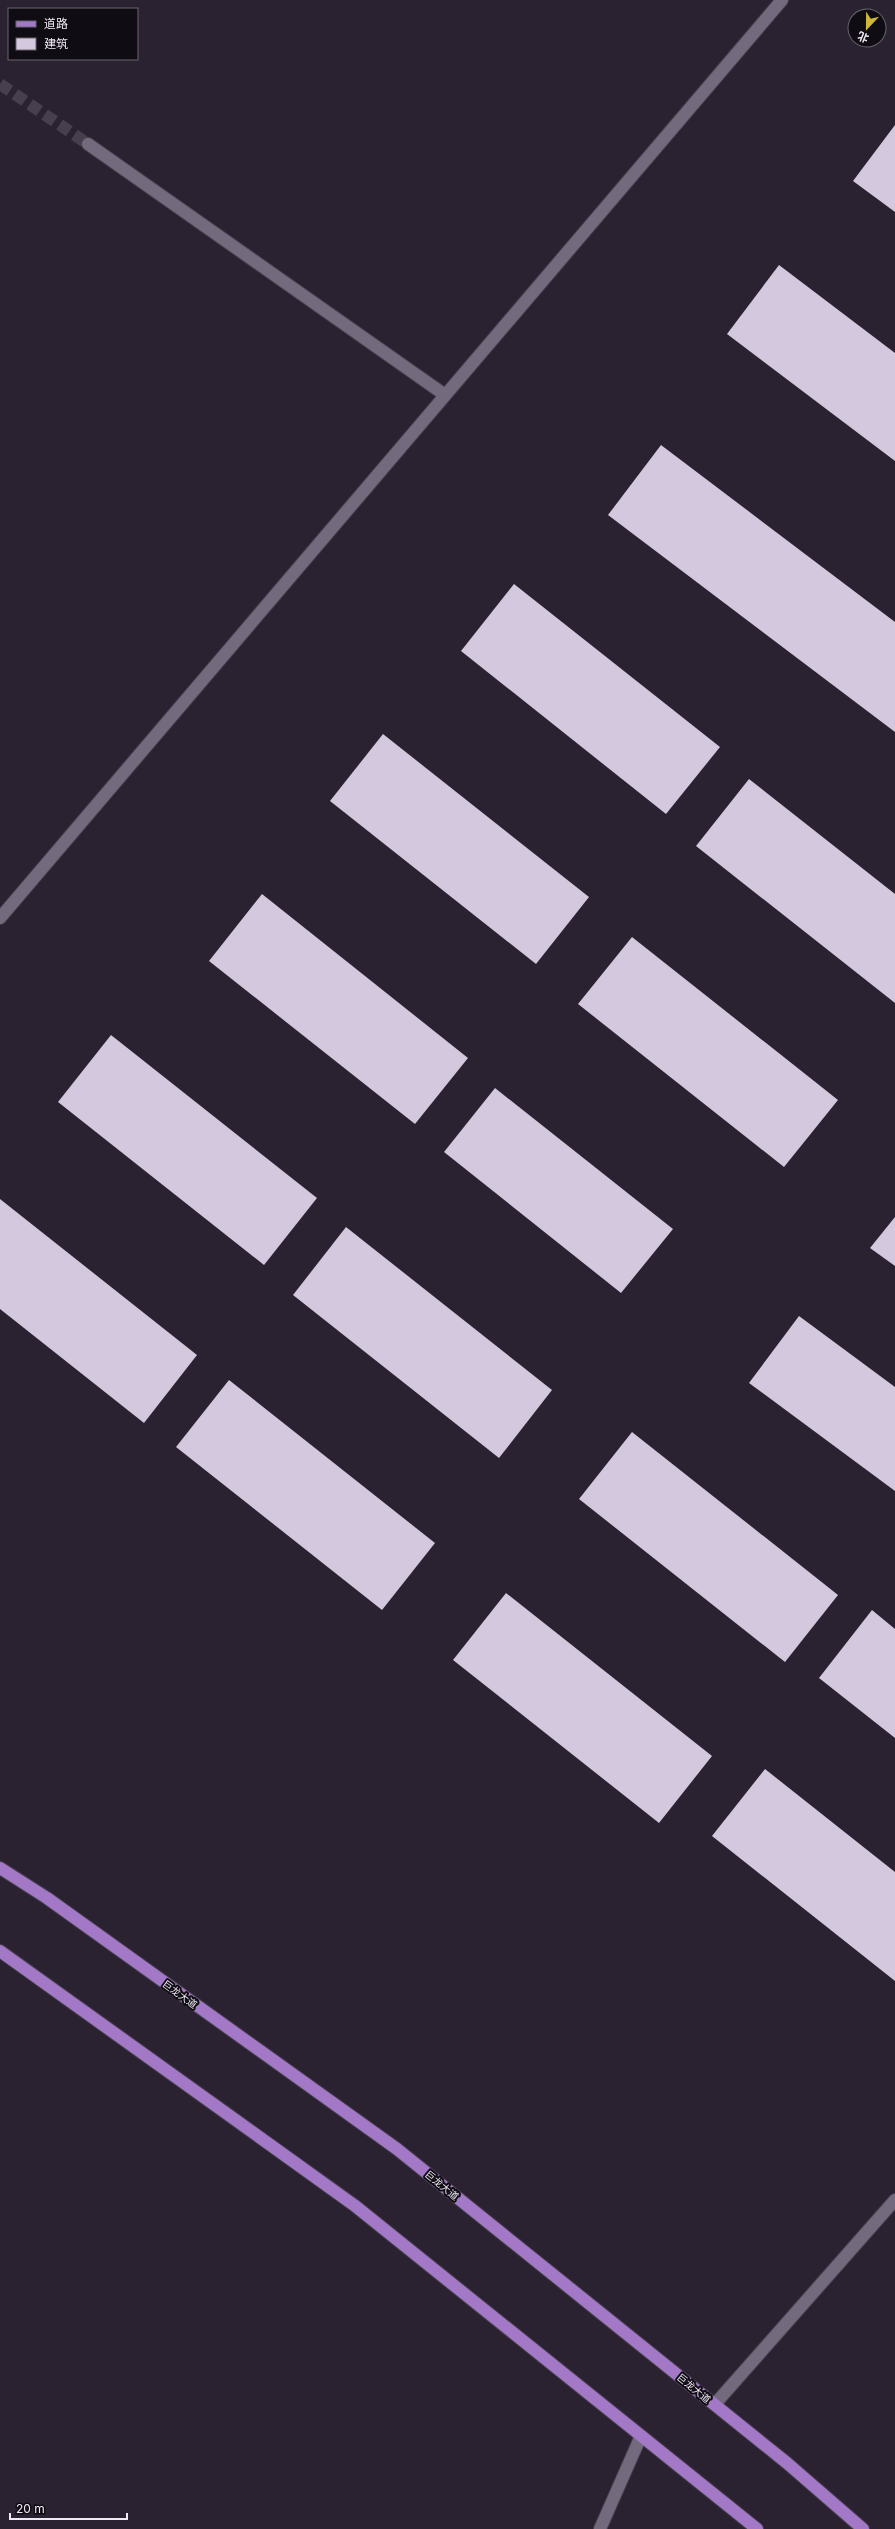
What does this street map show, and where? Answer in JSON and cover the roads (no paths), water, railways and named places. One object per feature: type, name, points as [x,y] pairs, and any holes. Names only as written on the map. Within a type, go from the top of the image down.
[{"type":"main road","name":"巨龙大道","points":[[0,1868],[47,1898],[397,2149],[715,2404],[787,2463],[863,2529]]},
{"type":"main road","points":[[0,1951],[354,2205],[757,2529]]},
{"type":"street","points":[[0,918],[782,0]]},
{"type":"street","points":[[88,144],[445,395]]},
{"type":"street","points":[[715,2404],[895,2200]]},
{"type":"street","points":[[600,2529],[641,2436]]},
{"type":"tunnel","points":[[0,84],[88,144]]}]
